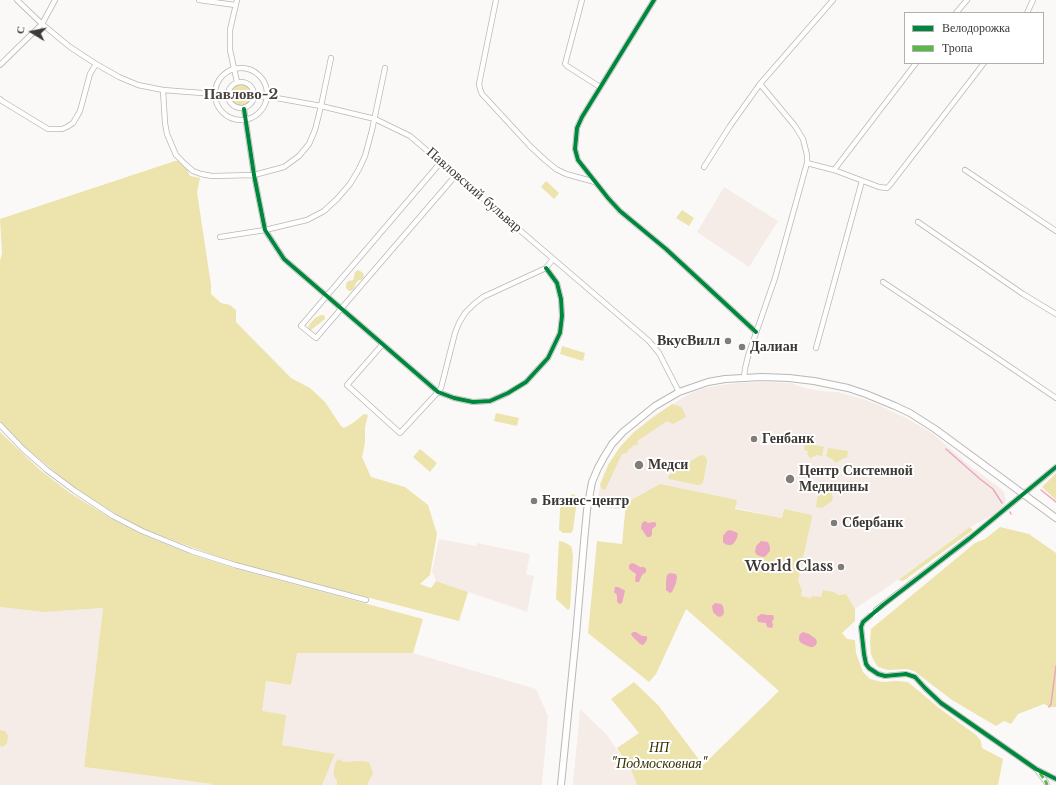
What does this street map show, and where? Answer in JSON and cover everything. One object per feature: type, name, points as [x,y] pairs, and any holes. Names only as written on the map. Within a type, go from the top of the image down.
[{"type":"main road","points":[[561,785],[585,529],[592,482],[598,468],[612,444],[623,432],[655,406],[679,392],[708,382],[744,377],[789,378],[826,383],[866,394],[910,413],[935,428],[1056,518]]},
{"type":"street","points":[[17,0],[42,24],[70,47],[119,77],[138,85],[163,90],[228,96]]},
{"type":"street","points":[[0,65],[42,24],[55,0]]},
{"type":"street","points":[[199,0],[236,3],[230,30],[230,50],[237,82]]},
{"type":"street","points":[[496,0],[479,84],[482,94],[530,146],[556,169],[566,174],[595,182]]},
{"type":"street","points":[[582,0],[565,64],[600,87]]},
{"type":"street","points":[[654,0],[582,117],[577,128],[575,149],[578,160],[620,211],[666,249],[756,332]]},
{"type":"street","points":[[704,166],[760,84],[833,0]]},
{"type":"street","points":[[957,12],[968,0]]},
{"type":"street","points":[[1027,12],[1033,0]]},
{"type":"street","points":[[163,90],[167,134],[176,155],[185,164],[193,171],[212,176],[254,175],[284,167],[299,156],[309,144],[315,130],[331,58]]},
{"type":"street","points":[[0,99],[48,128],[62,129],[73,123],[80,111],[90,74],[96,64]]},
{"type":"street","points":[[834,170],[915,64]]},
{"type":"street","points":[[807,163],[834,170],[862,181],[886,188],[890,185],[983,64]]},
{"type":"street","points":[[242,68],[257,74],[266,88],[265,102],[262,109],[252,118],[237,120],[228,117],[221,111],[216,103],[214,94],[220,78],[234,69],[242,68]]},
{"type":"street","points":[[220,237],[266,230],[307,220],[324,211],[337,199],[350,184],[365,156],[375,119],[385,68]]},
{"type":"street","points":[[237,82],[247,83],[254,91],[251,104],[248,107],[239,109],[234,107],[228,100],[230,87],[237,82]]},
{"type":"street","points":[[744,377],[746,361],[775,278],[807,163],[807,155],[803,139],[795,126],[760,84]]},
{"type":"street","name":"Павловский бульвар","points":[[254,96],[266,96],[321,106],[375,119],[410,136],[649,342],[659,353],[679,392]]},
{"type":"street","points":[[244,108],[254,175],[266,230],[284,259],[438,392],[454,398],[473,402],[490,401],[508,393],[526,382],[548,358],[560,333],[562,316],[561,299],[557,283],[546,268]]},
{"type":"street","points":[[441,162],[301,326],[316,338],[456,175]]},
{"type":"street","points":[[965,170],[1056,231]]},
{"type":"street","points":[[816,348],[862,181]]},
{"type":"street","points":[[918,222],[1023,294],[1056,314]]},
{"type":"street","points":[[382,345],[347,385],[400,433],[441,388],[455,333],[465,313],[483,297],[546,268],[553,259]]},
{"type":"street","points":[[883,282],[1056,398]]},
{"type":"street","points":[[0,425],[52,474],[113,516],[142,531],[191,551],[235,565],[366,600]]},
{"type":"street","points":[[876,610],[970,538],[1056,466]]},
{"type":"street","points":[[870,616],[863,622],[861,627],[864,654],[868,668],[885,676],[906,674],[915,677],[941,702],[1036,769],[1056,778]]},
{"type":"street","points":[[1036,769],[1047,785]]},
{"type":"shaded area","points":[[724,187],[778,221],[749,267],[697,232]]},
{"type":"shaded area","points":[[738,383],[791,383],[805,388],[838,392],[863,399],[908,419],[932,433],[970,466],[1000,488],[1004,492],[1006,500],[1005,504],[993,515],[970,527],[855,609],[846,594],[838,595],[834,592],[823,590],[822,597],[811,598],[801,596],[802,590],[798,580],[784,510],[782,518],[735,508],[736,500],[633,500],[627,503],[626,510],[596,507],[601,481],[608,465],[620,447],[634,432],[653,416],[691,393],[705,388]]},
{"type":"shaded area","points":[[645,521],[648,523],[656,523],[656,526],[652,529],[652,535],[650,537],[647,537],[641,528],[642,523]]},
{"type":"shaded area","points":[[730,530],[738,534],[734,543],[728,545],[723,542],[723,536]]},
{"type":"shaded area","points":[[439,539],[476,546],[477,543],[530,554],[526,574],[534,576],[527,612],[436,581],[432,571]]},
{"type":"shaded area","points":[[761,541],[768,542],[770,547],[770,551],[763,557],[757,555],[755,552],[756,546]]},
{"type":"shaded area","points":[[632,563],[646,569],[646,572],[642,575],[639,582],[635,581],[636,574],[629,569],[629,565]]},
{"type":"shaded area","points":[[670,573],[676,574],[677,577],[676,583],[672,592],[670,593],[666,590],[666,581],[667,575]]},
{"type":"shaded area","points":[[615,587],[625,591],[622,603],[619,604],[617,601],[617,595],[614,592]]},
{"type":"shaded area","points":[[715,603],[723,606],[724,612],[720,617],[713,612],[712,606]]},
{"type":"shaded area","points":[[0,607],[44,612],[103,608],[84,767],[212,785],[0,785]]},
{"type":"shaded area","points":[[761,614],[773,615],[774,618],[772,628],[767,627],[766,623],[758,622],[757,617]]},
{"type":"shaded area","points":[[633,632],[647,637],[647,640],[643,645],[632,636],[631,634]]},
{"type":"shaded area","points":[[803,632],[816,639],[816,645],[810,647],[801,643],[799,637]]},
{"type":"shaded area","points":[[296,653],[413,653],[536,689],[548,716],[542,785],[322,785],[335,754],[282,745],[261,711],[266,681],[291,685]]},
{"type":"shaded area","points":[[580,709],[607,735],[632,772],[637,785],[573,785]]},
{"type":"green space","points":[[241,84],[249,87],[252,95],[249,103],[241,106],[233,103],[230,95],[233,87]]},
{"type":"green space","points":[[175,161],[181,161],[190,176],[200,178],[197,192],[211,285],[211,294],[221,303],[230,305],[236,310],[236,322],[291,378],[310,388],[325,402],[341,426],[344,428],[364,414],[368,415],[365,427],[365,443],[362,457],[371,477],[405,487],[428,505],[437,534],[430,575],[420,584],[431,588],[436,581],[468,592],[459,621],[235,563],[143,529],[114,513],[75,488],[22,445],[0,421],[0,261],[2,253],[0,219]]},
{"type":"green space","points":[[546,181],[559,193],[554,199],[541,187]]},
{"type":"green space","points":[[682,210],[694,218],[689,226],[676,218]]},
{"type":"green space","points":[[358,270],[363,273],[364,277],[356,283],[354,289],[349,291],[346,288],[346,284],[348,281],[353,280],[355,272]]},
{"type":"green space","points":[[324,315],[325,319],[311,330],[308,329],[309,325],[315,318]]},
{"type":"green space","points":[[562,346],[585,353],[583,361],[560,354]]},
{"type":"green space","points":[[672,404],[682,408],[686,417],[673,424],[667,421],[637,441],[638,445],[634,445],[628,450],[627,453],[622,454],[605,490],[602,489],[600,485],[608,465],[620,447],[634,432]]},
{"type":"green space","points":[[496,413],[519,418],[517,426],[494,421]]},
{"type":"green space","points":[[0,432],[39,469],[70,493],[112,519],[141,534],[190,554],[234,568],[423,619],[413,653],[297,653],[291,685],[266,681],[262,711],[286,715],[282,745],[335,754],[322,785],[212,785],[84,767],[103,608],[44,612],[0,607]]},
{"type":"green space","points":[[805,443],[824,447],[822,456],[817,455],[810,458],[807,454],[808,451],[804,450]]},
{"type":"green space","points":[[828,448],[848,451],[847,458],[844,458],[836,463],[826,456]]},
{"type":"green space","points":[[420,449],[437,463],[430,472],[413,457]]},
{"type":"green space","points":[[702,455],[706,457],[707,462],[702,484],[698,485],[669,479],[669,475]]},
{"type":"green space","points":[[1056,473],[1056,500],[1042,487]]},
{"type":"green space","points":[[847,481],[860,483],[850,490],[847,487]]},
{"type":"green space","name":"НП \"Подмосковная\"","points":[[660,484],[737,500],[735,509],[782,518],[784,509],[811,515],[812,517],[798,580],[802,590],[801,596],[811,598],[812,596],[821,597],[823,590],[834,592],[838,595],[846,594],[855,609],[855,621],[842,633],[847,639],[855,640],[856,653],[863,672],[870,679],[882,682],[908,682],[939,708],[976,735],[981,741],[982,748],[1003,759],[998,785],[637,785],[632,772],[617,748],[639,733],[611,699],[634,682],[658,705],[703,765],[779,691],[686,609],[656,674],[649,682],[588,633],[597,541],[622,544],[626,503]]},
{"type":"green space","points":[[831,492],[833,497],[832,501],[822,508],[816,507],[818,494]]},
{"type":"green space","points":[[572,494],[575,495],[577,500],[573,530],[571,533],[563,533],[559,530],[560,509],[563,502],[568,501]]},
{"type":"green space","points":[[970,527],[973,530],[903,581],[898,580]]},
{"type":"green space","points":[[1000,527],[1029,534],[1056,553],[1056,707],[1049,707],[1044,704],[1018,714],[1011,724],[1004,721],[996,726],[952,700],[914,671],[907,669],[888,670],[878,667],[871,654],[870,641],[871,629],[975,543],[985,539]]},
{"type":"green space","points":[[559,541],[571,546],[573,556],[570,608],[568,610],[556,599]]},
{"type":"green space","points":[[0,730],[5,731],[8,736],[7,743],[3,747],[0,746]]},
{"type":"green space","points":[[338,759],[344,762],[369,762],[373,773],[367,785],[337,785],[334,770]]},
{"type":"waterway","points":[[946,449],[993,489],[1002,503]]},
{"type":"waterway","points":[[1041,490],[1056,502]]},
{"type":"waterway","points":[[1049,707],[1051,704],[1056,666]]},
{"type":"marked path","points":[[1040,773],[1047,785]]},
{"type":"cycle path","points":[[654,0],[582,117],[577,128],[575,149],[578,160],[620,211],[666,249],[756,332]]},
{"type":"cycle path","points":[[244,109],[254,175],[265,230],[284,259],[438,392],[454,398],[473,402],[490,401],[508,393],[526,382],[548,358],[560,333],[562,316],[561,299],[557,283],[546,268]]},
{"type":"cycle path","points":[[1056,467],[970,538],[883,605],[863,622],[861,627],[864,654],[866,664],[869,668],[878,674],[885,676],[906,674],[915,677],[941,703],[1036,769],[1056,779]]},
{"type":"place","name":"ВкусВилл","points":[[728,341]]},
{"type":"place","name":"Далиан","points":[[742,347]]},
{"type":"place","name":"Генбанк","points":[[754,439]]},
{"type":"place","name":"Медси","points":[[639,465]]},
{"type":"place","name":"Центр Системной Медицины","points":[[790,479]]},
{"type":"place","name":"Бизнес-центр","points":[[534,501]]},
{"type":"place","name":"Сбербанк","points":[[834,523]]},
{"type":"place","name":"World Class","points":[[841,567]]},
{"type":"district","name":"Павлово-2","points":[[241,95]]}]
